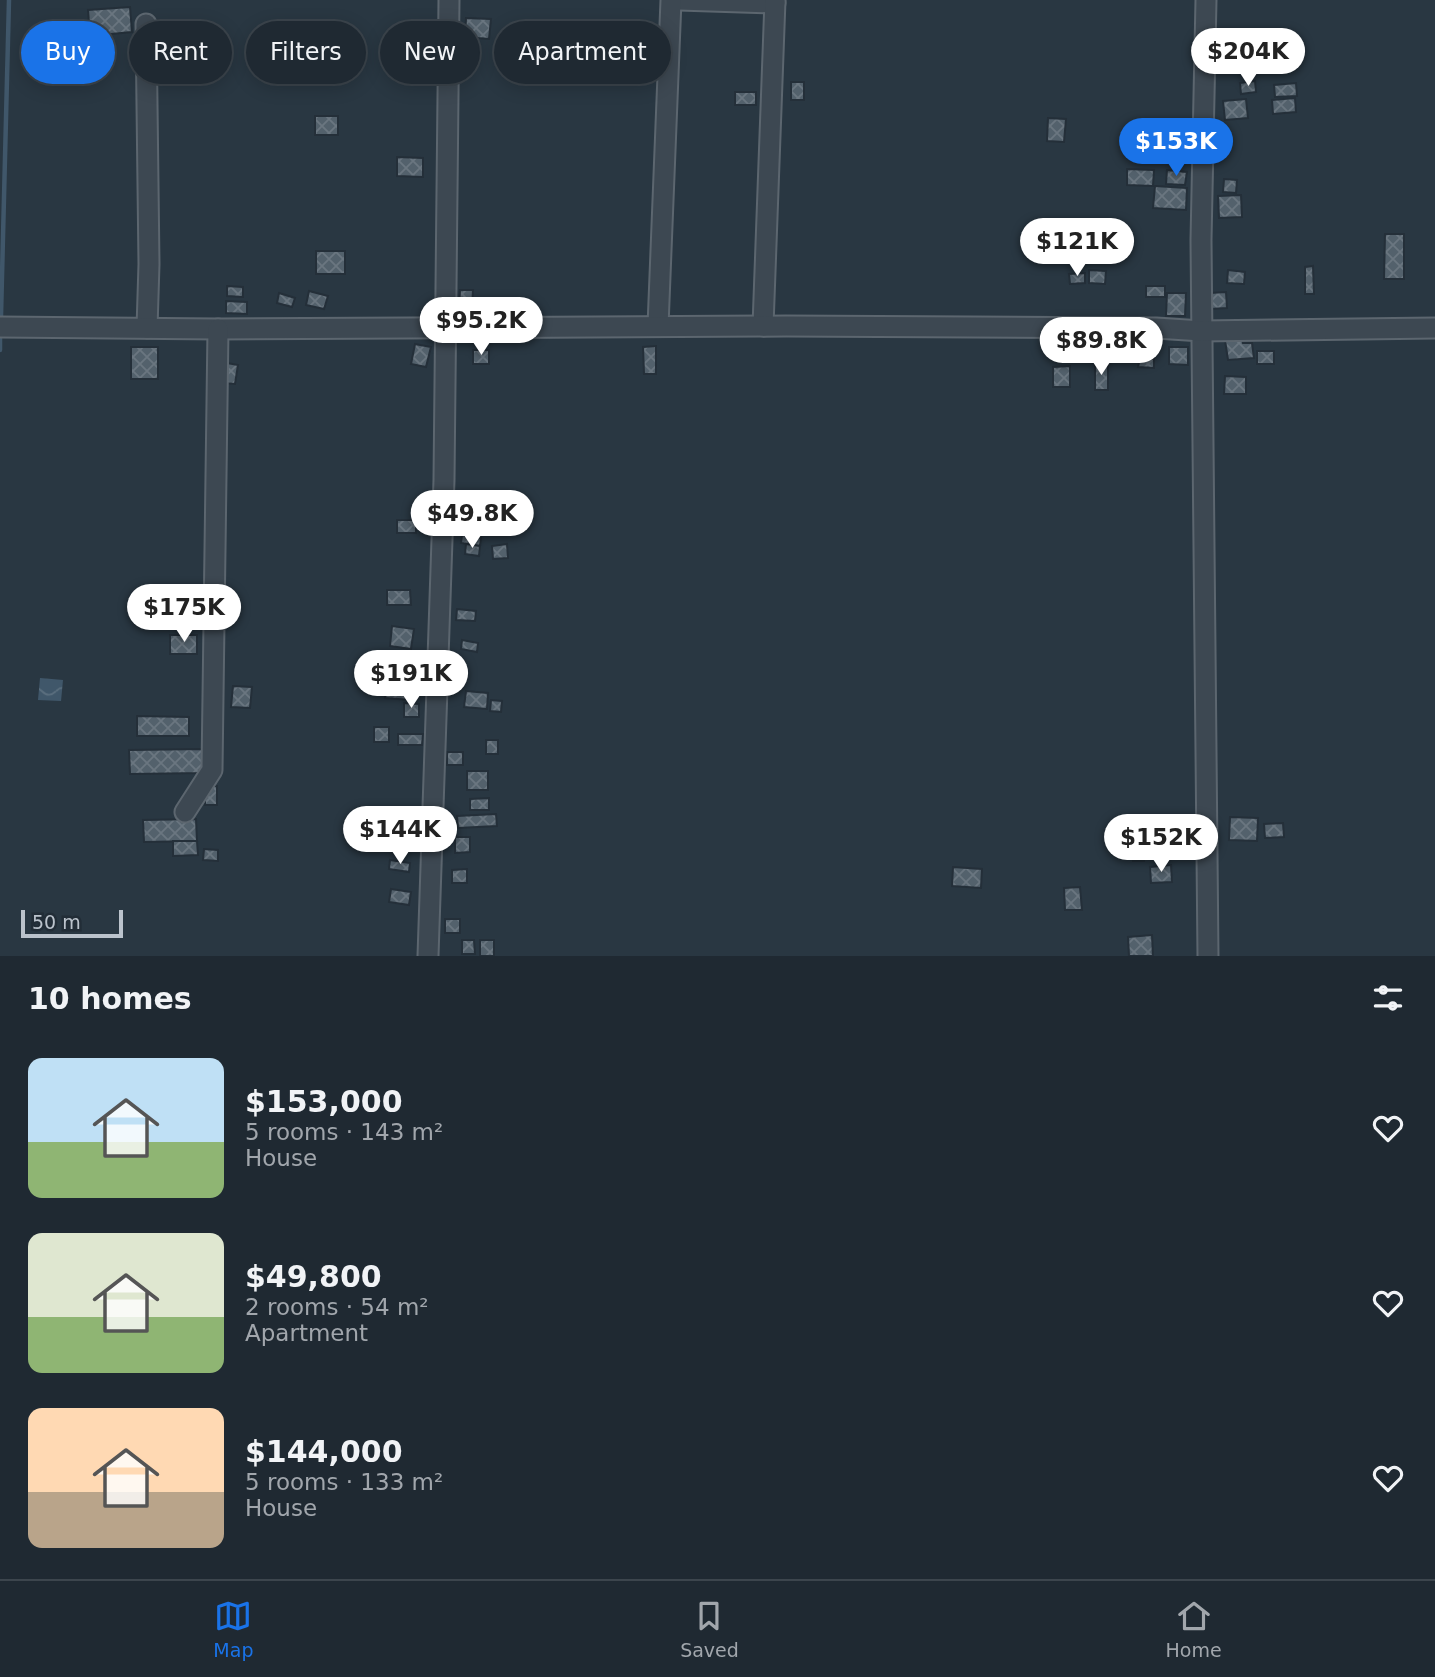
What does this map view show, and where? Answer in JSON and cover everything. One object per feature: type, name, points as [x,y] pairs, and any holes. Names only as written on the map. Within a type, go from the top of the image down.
[{"type":"street","points":[[428,956],[446,328],[449,0]]},
{"type":"street","points":[[658,326],[671,0]]},
{"type":"street","points":[[679,0],[775,2],[763,326]]},
{"type":"street","points":[[1206,0],[1200,240],[1208,956]]},
{"type":"street","points":[[147,84],[147,328]]},
{"type":"street","points":[[0,327],[218,329],[763,326],[1129,328],[1202,331],[1435,328]]},
{"type":"street","points":[[185,812],[212,770],[218,329]]},
{"type":"water","points":[[40,678],[63,680],[61,701],[38,700]]},
{"type":"building","points":[[130,7],[129,32],[115,34],[115,21],[89,21],[88,10]]},
{"type":"building","points":[[466,18],[491,19],[489,39],[480,38],[480,21],[466,21]]},
{"type":"building","points":[[1255,81],[1256,92],[1241,94],[1240,83]]},
{"type":"building","points":[[791,82],[804,82],[804,100],[791,100]]},
{"type":"building","points":[[1296,83],[1297,96],[1275,97],[1274,85]]},
{"type":"building","points":[[735,92],[756,92],[756,105],[735,105]]},
{"type":"building","points":[[1295,98],[1296,112],[1273,114],[1272,100]]},
{"type":"building","points":[[1246,99],[1248,118],[1225,120],[1223,101]]},
{"type":"building","points":[[315,116],[338,116],[338,135],[315,135]]},
{"type":"building","points":[[1048,118],[1066,119],[1064,142],[1047,141]]},
{"type":"building","points":[[397,157],[423,158],[423,177],[397,176]]},
{"type":"building","points":[[1127,169],[1154,170],[1153,186],[1127,185]]},
{"type":"building","points":[[1167,170],[1187,172],[1185,185],[1166,184]]},
{"type":"building","points":[[1224,179],[1237,180],[1236,193],[1223,192]]},
{"type":"building","points":[[1155,186],[1187,188],[1186,210],[1153,208]]},
{"type":"building","points":[[1241,195],[1242,217],[1219,218],[1218,196]]},
{"type":"building","points":[[1385,234],[1404,234],[1404,279],[1384,279]]},
{"type":"building","points":[[316,251],[345,251],[345,274],[316,274]]},
{"type":"building","points":[[1313,266],[1314,294],[1305,294],[1305,267]]},
{"type":"building","points":[[1089,270],[1106,271],[1105,284],[1089,283]]},
{"type":"building","points":[[1228,270],[1245,272],[1244,284],[1227,283]]},
{"type":"building","points":[[1085,273],[1085,283],[1070,284],[1069,274]]},
{"type":"building","points":[[227,286],[243,287],[243,297],[227,296]]},
{"type":"building","points":[[1146,286],[1165,286],[1165,297],[1146,297]]},
{"type":"building","points":[[460,290],[473,290],[472,310],[459,310]]},
{"type":"building","points":[[309,291],[328,296],[324,309],[306,305]]},
{"type":"building","points":[[1226,292],[1227,308],[1210,309],[1210,293]]},
{"type":"building","points":[[279,293],[295,298],[292,307],[277,303]]},
{"type":"building","points":[[1167,293],[1186,293],[1185,316],[1166,316]]},
{"type":"building","points":[[226,301],[247,302],[247,314],[226,313]]},
{"type":"building","points":[[1140,337],[1155,338],[1153,353],[1139,352]]},
{"type":"building","points":[[1242,338],[1243,343],[1252,343],[1254,358],[1228,360],[1225,340]]},
{"type":"building","points":[[415,344],[431,347],[426,367],[411,364]]},
{"type":"building","points":[[656,346],[656,374],[644,374],[643,347]]},
{"type":"building","points":[[131,347],[158,347],[158,379],[131,379]]},
{"type":"building","points":[[1169,347],[1188,347],[1188,365],[1169,364]]},
{"type":"building","points":[[473,350],[489,350],[489,364],[473,364]]},
{"type":"building","points":[[1257,351],[1274,351],[1274,364],[1257,364]]},
{"type":"building","points":[[1140,358],[1154,359],[1154,368],[1138,367]]},
{"type":"building","points":[[227,363],[238,365],[235,384],[224,383]]},
{"type":"building","points":[[1095,365],[1108,365],[1108,390],[1095,390]]},
{"type":"building","points":[[1070,366],[1070,387],[1053,387],[1053,367]]},
{"type":"building","points":[[1225,376],[1246,377],[1246,394],[1224,394]]},
{"type":"building","points":[[465,495],[488,495],[488,507],[465,507]]},
{"type":"building","points":[[397,520],[416,520],[416,533],[397,533]]},
{"type":"building","points":[[462,535],[481,538],[480,546],[461,543]]},
{"type":"building","points":[[466,544],[480,546],[479,556],[465,554]]},
{"type":"building","points":[[507,544],[508,558],[493,559],[492,546]]},
{"type":"building","points":[[387,590],[410,590],[411,605],[387,605]]},
{"type":"building","points":[[457,609],[476,611],[475,621],[456,620]]},
{"type":"building","points":[[392,626],[414,629],[411,649],[390,646]]},
{"type":"building","points":[[170,635],[197,635],[197,654],[170,654]]},
{"type":"building","points":[[462,640],[478,643],[477,652],[461,649]]},
{"type":"building","points":[[394,662],[412,663],[411,684],[393,683]]},
{"type":"building","points":[[387,684],[412,686],[411,700],[385,698]]},
{"type":"building","points":[[233,686],[252,687],[250,708],[231,707]]},
{"type":"building","points":[[466,691],[488,693],[487,709],[464,707]]},
{"type":"building","points":[[491,700],[502,701],[501,712],[490,711]]},
{"type":"building","points":[[404,703],[419,704],[419,717],[404,717]]},
{"type":"building","points":[[137,716],[189,717],[189,736],[137,736]]},
{"type":"building","points":[[374,727],[389,727],[389,742],[374,742]]},
{"type":"building","points":[[398,734],[423,734],[422,745],[398,745]]},
{"type":"building","points":[[486,740],[498,740],[498,754],[486,754]]},
{"type":"building","points":[[204,749],[204,773],[130,774],[129,750]]},
{"type":"building","points":[[447,752],[463,752],[463,765],[447,765]]},
{"type":"building","points":[[467,771],[488,771],[488,790],[467,790]]},
{"type":"building","points":[[205,786],[217,786],[217,805],[205,805]]},
{"type":"building","points":[[489,798],[489,810],[470,810],[470,799]]},
{"type":"building","points":[[496,814],[497,826],[458,828],[457,816]]},
{"type":"building","points":[[1230,817],[1258,818],[1257,841],[1229,840]]},
{"type":"building","points":[[196,819],[197,841],[144,842],[143,820]]},
{"type":"building","points":[[1283,823],[1284,837],[1265,838],[1264,824]]},
{"type":"building","points":[[455,837],[470,837],[470,852],[455,853]]},
{"type":"building","points":[[173,841],[197,841],[198,855],[173,856]]},
{"type":"building","points":[[1152,841],[1173,842],[1173,854],[1152,853]]},
{"type":"building","points":[[204,849],[218,850],[218,861],[203,860]]},
{"type":"building","points":[[1133,850],[1144,850],[1144,861],[1133,861]]},
{"type":"building","points":[[390,860],[410,863],[409,872],[389,869]]},
{"type":"building","points":[[1171,865],[1172,882],[1151,883],[1150,867]]},
{"type":"building","points":[[953,867],[982,869],[981,888],[952,886]]},
{"type":"building","points":[[467,869],[467,883],[452,883],[452,870]]},
{"type":"building","points":[[1080,887],[1082,910],[1065,910],[1064,888]]},
{"type":"building","points":[[391,889],[411,892],[409,905],[389,902]]},
{"type":"building","points":[[445,919],[460,919],[460,933],[445,933]]},
{"type":"building","points":[[1152,935],[1153,956],[1129,956],[1128,937]]},
{"type":"building","points":[[462,940],[474,940],[475,954],[462,954]]},
{"type":"building","points":[[480,940],[494,940],[494,956],[480,956]]},
{"type":"waterway","points":[[1,316],[9,0]]},
{"type":"waterway","points":[[0,335],[0,350]]}]
